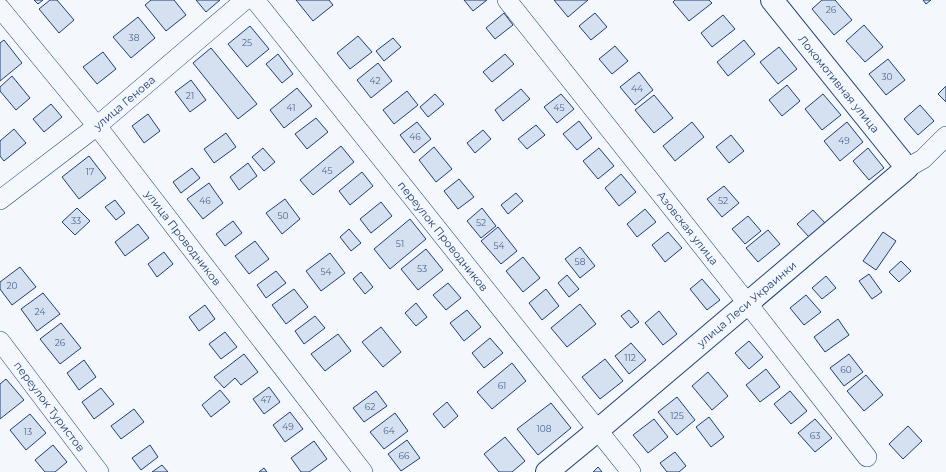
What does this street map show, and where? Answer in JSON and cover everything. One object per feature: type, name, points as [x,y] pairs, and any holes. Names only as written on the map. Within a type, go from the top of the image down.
[{"type":"main road","name":"Локомотивная улица","points":[[776,2],[907,168]]},
{"type":"main road","name":"улица Леси Украинки","points":[[547,472],[748,304],[907,168]]},
{"type":"street","name":"улица Генова","points":[[0,200],[97,126],[245,0]]},
{"type":"street","name":"переулок Проводников","points":[[255,0],[631,472]]},
{"type":"street","name":"Азовская улица","points":[[507,0],[867,457]]},
{"type":"street","name":"улица Проводников","points":[[0,8],[97,126],[363,472]]},
{"type":"street","name":"улица Леси Украинки","points":[[907,168],[923,159],[946,136]]},
{"type":"street","name":"переулок Туристов","points":[[0,341],[99,472]]},
{"type":"building","points":[[34,0],[43,0],[38,4]]},
{"type":"building","points":[[50,0],[57,0],[74,20],[59,33],[39,9]]},
{"type":"building","points":[[151,0],[174,0],[186,15],[166,31],[145,5]]},
{"type":"building","points":[[196,0],[220,0],[206,12]]},
{"type":"building","points":[[296,0],[329,0],[333,5],[313,21]]},
{"type":"building","points":[[464,0],[487,0],[473,11]]},
{"type":"building","points":[[554,0],[588,0],[568,17]]},
{"type":"building","points":[[675,0],[709,0],[712,3],[689,21],[673,2]]},
{"type":"building","points":[[822,0],[835,0],[852,20],[834,35],[812,9]]},
{"type":"building","points":[[923,0],[931,0],[926,4]]},
{"type":"building","points":[[504,13],[513,25],[495,39],[486,28]]},
{"type":"building","points":[[595,13],[607,27],[591,40],[579,26]]},
{"type":"building","points":[[723,15],[735,29],[712,47],[701,33]]},
{"type":"building","points":[[138,17],[155,38],[131,58],[113,37]]},
{"type":"building","points":[[864,25],[883,47],[865,62],[846,41]]},
{"type":"building","points":[[250,26],[269,49],[247,67],[228,44]]},
{"type":"building","points":[[358,36],[372,52],[350,69],[337,53]]},
{"type":"building","points":[[393,38],[401,47],[384,61],[376,51]]},
{"type":"building","points":[[4,40],[22,63],[0,81],[0,43]]},
{"type":"building","points":[[744,40],[755,54],[728,76],[717,62]]},
{"type":"building","points":[[615,46],[628,61],[612,74],[599,59]]},
{"type":"building","points":[[779,47],[797,69],[778,84],[760,62]]},
{"type":"building","points":[[211,48],[257,104],[238,119],[193,63]]},
{"type":"building","points":[[103,52],[116,69],[97,84],[83,67]]},
{"type":"building","points":[[278,54],[293,74],[282,83],[266,64]]},
{"type":"building","points":[[505,54],[514,64],[492,82],[483,72]]},
{"type":"building","points":[[888,59],[905,80],[886,95],[869,74]]},
{"type":"building","points":[[378,63],[392,81],[371,98],[357,80]]},
{"type":"building","points":[[639,72],[653,90],[635,105],[620,87]]},
{"type":"building","points":[[12,76],[30,98],[16,110],[0,91],[0,87]]},
{"type":"building","points":[[191,80],[206,100],[190,112],[175,92]]},
{"type":"building","points":[[787,85],[800,101],[782,116],[769,100]]},
{"type":"building","points":[[946,86],[946,102],[938,94]]},
{"type":"building","points":[[297,88],[312,106],[284,128],[270,110]]},
{"type":"building","points":[[521,89],[530,99],[503,121],[495,110]]},
{"type":"building","points":[[407,91],[418,105],[394,124],[383,110]]},
{"type":"building","points":[[435,94],[444,104],[428,117],[420,107]]},
{"type":"building","points":[[561,94],[574,109],[557,123],[544,107]]},
{"type":"building","points":[[823,94],[841,115],[822,130],[805,109]]},
{"type":"building","points":[[654,95],[673,118],[654,133],[635,110]]},
{"type":"building","points":[[51,104],[62,117],[44,132],[33,119]]},
{"type":"building","points":[[920,105],[934,121],[918,135],[904,119]]},
{"type":"building","points":[[148,114],[160,131],[144,143],[132,126]]},
{"type":"building","points":[[316,118],[328,132],[307,149],[295,134]]},
{"type":"building","points":[[579,121],[592,138],[577,150],[563,134]]},
{"type":"building","points":[[417,122],[431,139],[414,153],[400,135]]},
{"type":"building","points":[[692,122],[704,137],[675,161],[663,146]]},
{"type":"building","points":[[847,122],[863,142],[840,161],[824,141]]},
{"type":"building","points":[[536,125],[545,135],[527,149],[518,139]]},
{"type":"building","points":[[14,129],[26,143],[4,161],[0,156],[0,141]]},
{"type":"building","points":[[483,130],[491,139],[475,153],[467,143]]},
{"type":"building","points":[[226,133],[236,147],[214,163],[204,149]]},
{"type":"building","points":[[731,135],[744,151],[729,163],[716,147]]},
{"type":"building","points":[[341,146],[354,162],[313,195],[300,180]]},
{"type":"building","points":[[434,147],[452,169],[436,182],[419,160]]},
{"type":"building","points":[[263,148],[275,162],[264,171],[252,157]]},
{"type":"building","points":[[599,148],[614,166],[598,179],[583,161]]},
{"type":"building","points":[[868,148],[884,168],[869,180],[853,161]]},
{"type":"building","points":[[89,156],[106,178],[79,199],[62,177]]},
{"type":"building","points":[[248,163],[257,176],[239,190],[230,177]]},
{"type":"building","points":[[192,168],[200,178],[181,193],[173,182]]},
{"type":"building","points":[[362,172],[373,186],[350,205],[339,191]]},
{"type":"building","points":[[621,174],[636,192],[619,206],[605,188]]},
{"type":"building","points":[[459,179],[474,197],[458,209],[444,191]]},
{"type":"building","points":[[209,183],[223,203],[203,219],[187,199]]},
{"type":"building","points":[[724,186],[739,203],[722,217],[707,199]]},
{"type":"building","points":[[516,193],[523,201],[508,214],[501,205]]},
{"type":"building","points":[[285,199],[300,219],[282,234],[266,213]]},
{"type":"building","points":[[115,200],[125,213],[116,220],[105,207]]},
{"type":"building","points":[[381,202],[392,216],[371,233],[360,219]]},
{"type":"building","points":[[77,208],[90,221],[75,235],[62,222]]},
{"type":"building","points":[[482,208],[496,226],[481,238],[467,221]]},
{"type":"building","points":[[645,209],[656,222],[637,237],[627,224]]},
{"type":"building","points":[[813,210],[825,223],[809,237],[797,224]]},
{"type":"building","points":[[748,216],[761,231],[745,244],[732,229]]},
{"type":"building","points":[[410,219],[426,239],[390,269],[374,249]]},
{"type":"building","points":[[233,221],[242,233],[225,246],[216,234]]},
{"type":"building","points":[[138,224],[149,238],[125,256],[115,242]]},
{"type":"building","points":[[498,227],[517,251],[501,264],[481,241]]},
{"type":"building","points":[[349,229],[361,243],[351,251],[340,237]]},
{"type":"building","points":[[768,230],[780,244],[758,262],[746,248]]},
{"type":"building","points":[[668,232],[682,248],[665,262],[652,245]]},
{"type":"building","points":[[883,232],[896,241],[876,270],[863,261]]},
{"type":"building","points":[[255,241],[269,259],[249,274],[235,256]]},
{"type":"building","points":[[580,247],[595,266],[580,278],[565,259]]},
{"type":"building","points":[[426,249],[443,270],[418,290],[401,269]]},
{"type":"building","points":[[164,252],[173,264],[157,277],[148,264]]},
{"type":"building","points":[[330,253],[345,273],[321,291],[306,271]]},
{"type":"building","points":[[523,257],[540,278],[523,292],[506,271]]},
{"type":"building","points":[[901,261],[911,271],[899,282],[889,272]]},
{"type":"building","points":[[20,267],[36,287],[12,305],[0,289],[0,282]]},
{"type":"building","points":[[276,271],[286,283],[266,298],[257,285]]},
{"type":"building","points":[[361,272],[373,287],[365,294],[353,279]]},
{"type":"building","points":[[869,274],[882,292],[872,299],[859,281]]},
{"type":"building","points":[[567,275],[579,289],[569,297],[558,283]]},
{"type":"building","points":[[826,276],[836,288],[822,299],[812,288]]},
{"type":"building","points":[[702,279],[720,300],[707,310],[690,289]]},
{"type":"building","points":[[448,283],[461,298],[446,310],[433,295]]},
{"type":"building","points":[[294,289],[308,307],[286,324],[272,305]]},
{"type":"building","points":[[546,289],[559,306],[542,320],[529,303]]},
{"type":"building","points":[[43,293],[60,314],[37,331],[21,309]]},
{"type":"building","points":[[806,295],[821,312],[804,325],[790,308]]},
{"type":"building","points":[[416,303],[427,317],[416,326],[405,313]]},
{"type":"building","points":[[580,304],[596,324],[567,347],[551,328]]},
{"type":"building","points":[[205,305],[215,319],[199,331],[189,317]]},
{"type":"building","points":[[467,310],[481,327],[464,341],[450,323]]},
{"type":"building","points":[[629,310],[639,322],[631,328],[621,316]]},
{"type":"building","points":[[659,311],[677,334],[663,345],[645,323]]},
{"type":"building","points":[[315,316],[325,328],[304,344],[295,331]]},
{"type":"building","points":[[838,319],[849,335],[825,352],[814,337]]},
{"type":"building","points":[[61,323],[81,348],[60,364],[40,339]]},
{"type":"building","points":[[381,327],[401,352],[383,367],[362,342]]},
{"type":"building","points":[[225,332],[237,347],[221,359],[209,344]]},
{"type":"building","points":[[338,334],[351,351],[325,371],[311,354]]},
{"type":"building","points":[[490,338],[503,353],[484,368],[472,353]]},
{"type":"building","points":[[749,341],[763,357],[749,369],[735,353]]},
{"type":"building","points":[[631,343],[646,360],[629,374],[615,356]]},
{"type":"building","points":[[244,354],[258,372],[241,385],[235,378],[224,388],[214,377]]},
{"type":"building","points":[[849,354],[863,372],[844,386],[830,368]]},
{"type":"building","points":[[605,359],[623,381],[600,399],[582,377]]},
{"type":"building","points":[[84,360],[96,377],[79,390],[67,373]]},
{"type":"building","points":[[512,363],[526,381],[492,409],[477,392]]},
{"type":"building","points":[[766,369],[780,387],[760,402],[746,385]]},
{"type":"building","points":[[708,372],[728,396],[712,410],[692,386]]},
{"type":"building","points":[[866,375],[883,395],[864,411],[847,391]]},
{"type":"building","points":[[6,379],[24,400],[0,419],[0,384]]},
{"type":"building","points":[[269,387],[280,402],[264,414],[253,399]]},
{"type":"building","points":[[101,388],[114,404],[94,419],[82,402]]},
{"type":"building","points":[[220,390],[230,402],[211,417],[202,405]]},
{"type":"building","points":[[376,391],[387,406],[364,422],[353,408]]},
{"type":"building","points":[[790,391],[807,411],[791,424],[774,404]]},
{"type":"building","points":[[677,397],[695,420],[677,435],[658,412]]},
{"type":"building","points":[[447,402],[458,416],[444,428],[433,414]]},
{"type":"building","points":[[551,403],[571,428],[538,455],[517,429]]},
{"type":"building","points":[[134,409],[144,422],[121,439],[111,426]]},
{"type":"building","points":[[290,412],[303,429],[285,442],[273,425]]},
{"type":"building","points":[[395,413],[408,431],[384,449],[370,432]]},
{"type":"building","points":[[30,414],[46,433],[26,450],[10,430]]},
{"type":"building","points":[[709,417],[724,437],[711,447],[696,427]]},
{"type":"building","points":[[654,419],[668,437],[648,453],[633,435]]},
{"type":"building","points":[[815,419],[832,438],[815,452],[798,433]]},
{"type":"building","points":[[908,426],[922,441],[903,459],[889,444]]},
{"type":"building","points":[[505,437],[525,461],[512,472],[499,472],[484,454]]},
{"type":"building","points":[[407,440],[420,458],[401,471],[388,454]]},
{"type":"building","points":[[314,441],[327,459],[309,472],[301,472],[291,458]]},
{"type":"building","points":[[53,445],[67,462],[55,472],[45,472],[35,460]]},
{"type":"building","points":[[150,445],[158,457],[141,470],[132,458]]},
{"type":"building","points":[[675,452],[686,466],[679,472],[667,472],[660,463]]},
{"type":"building","points":[[162,465],[168,472],[152,472]]},
{"type":"building","points":[[598,467],[602,472],[593,472]]},
{"type":"building","points":[[264,468],[267,472],[259,472]]}]
